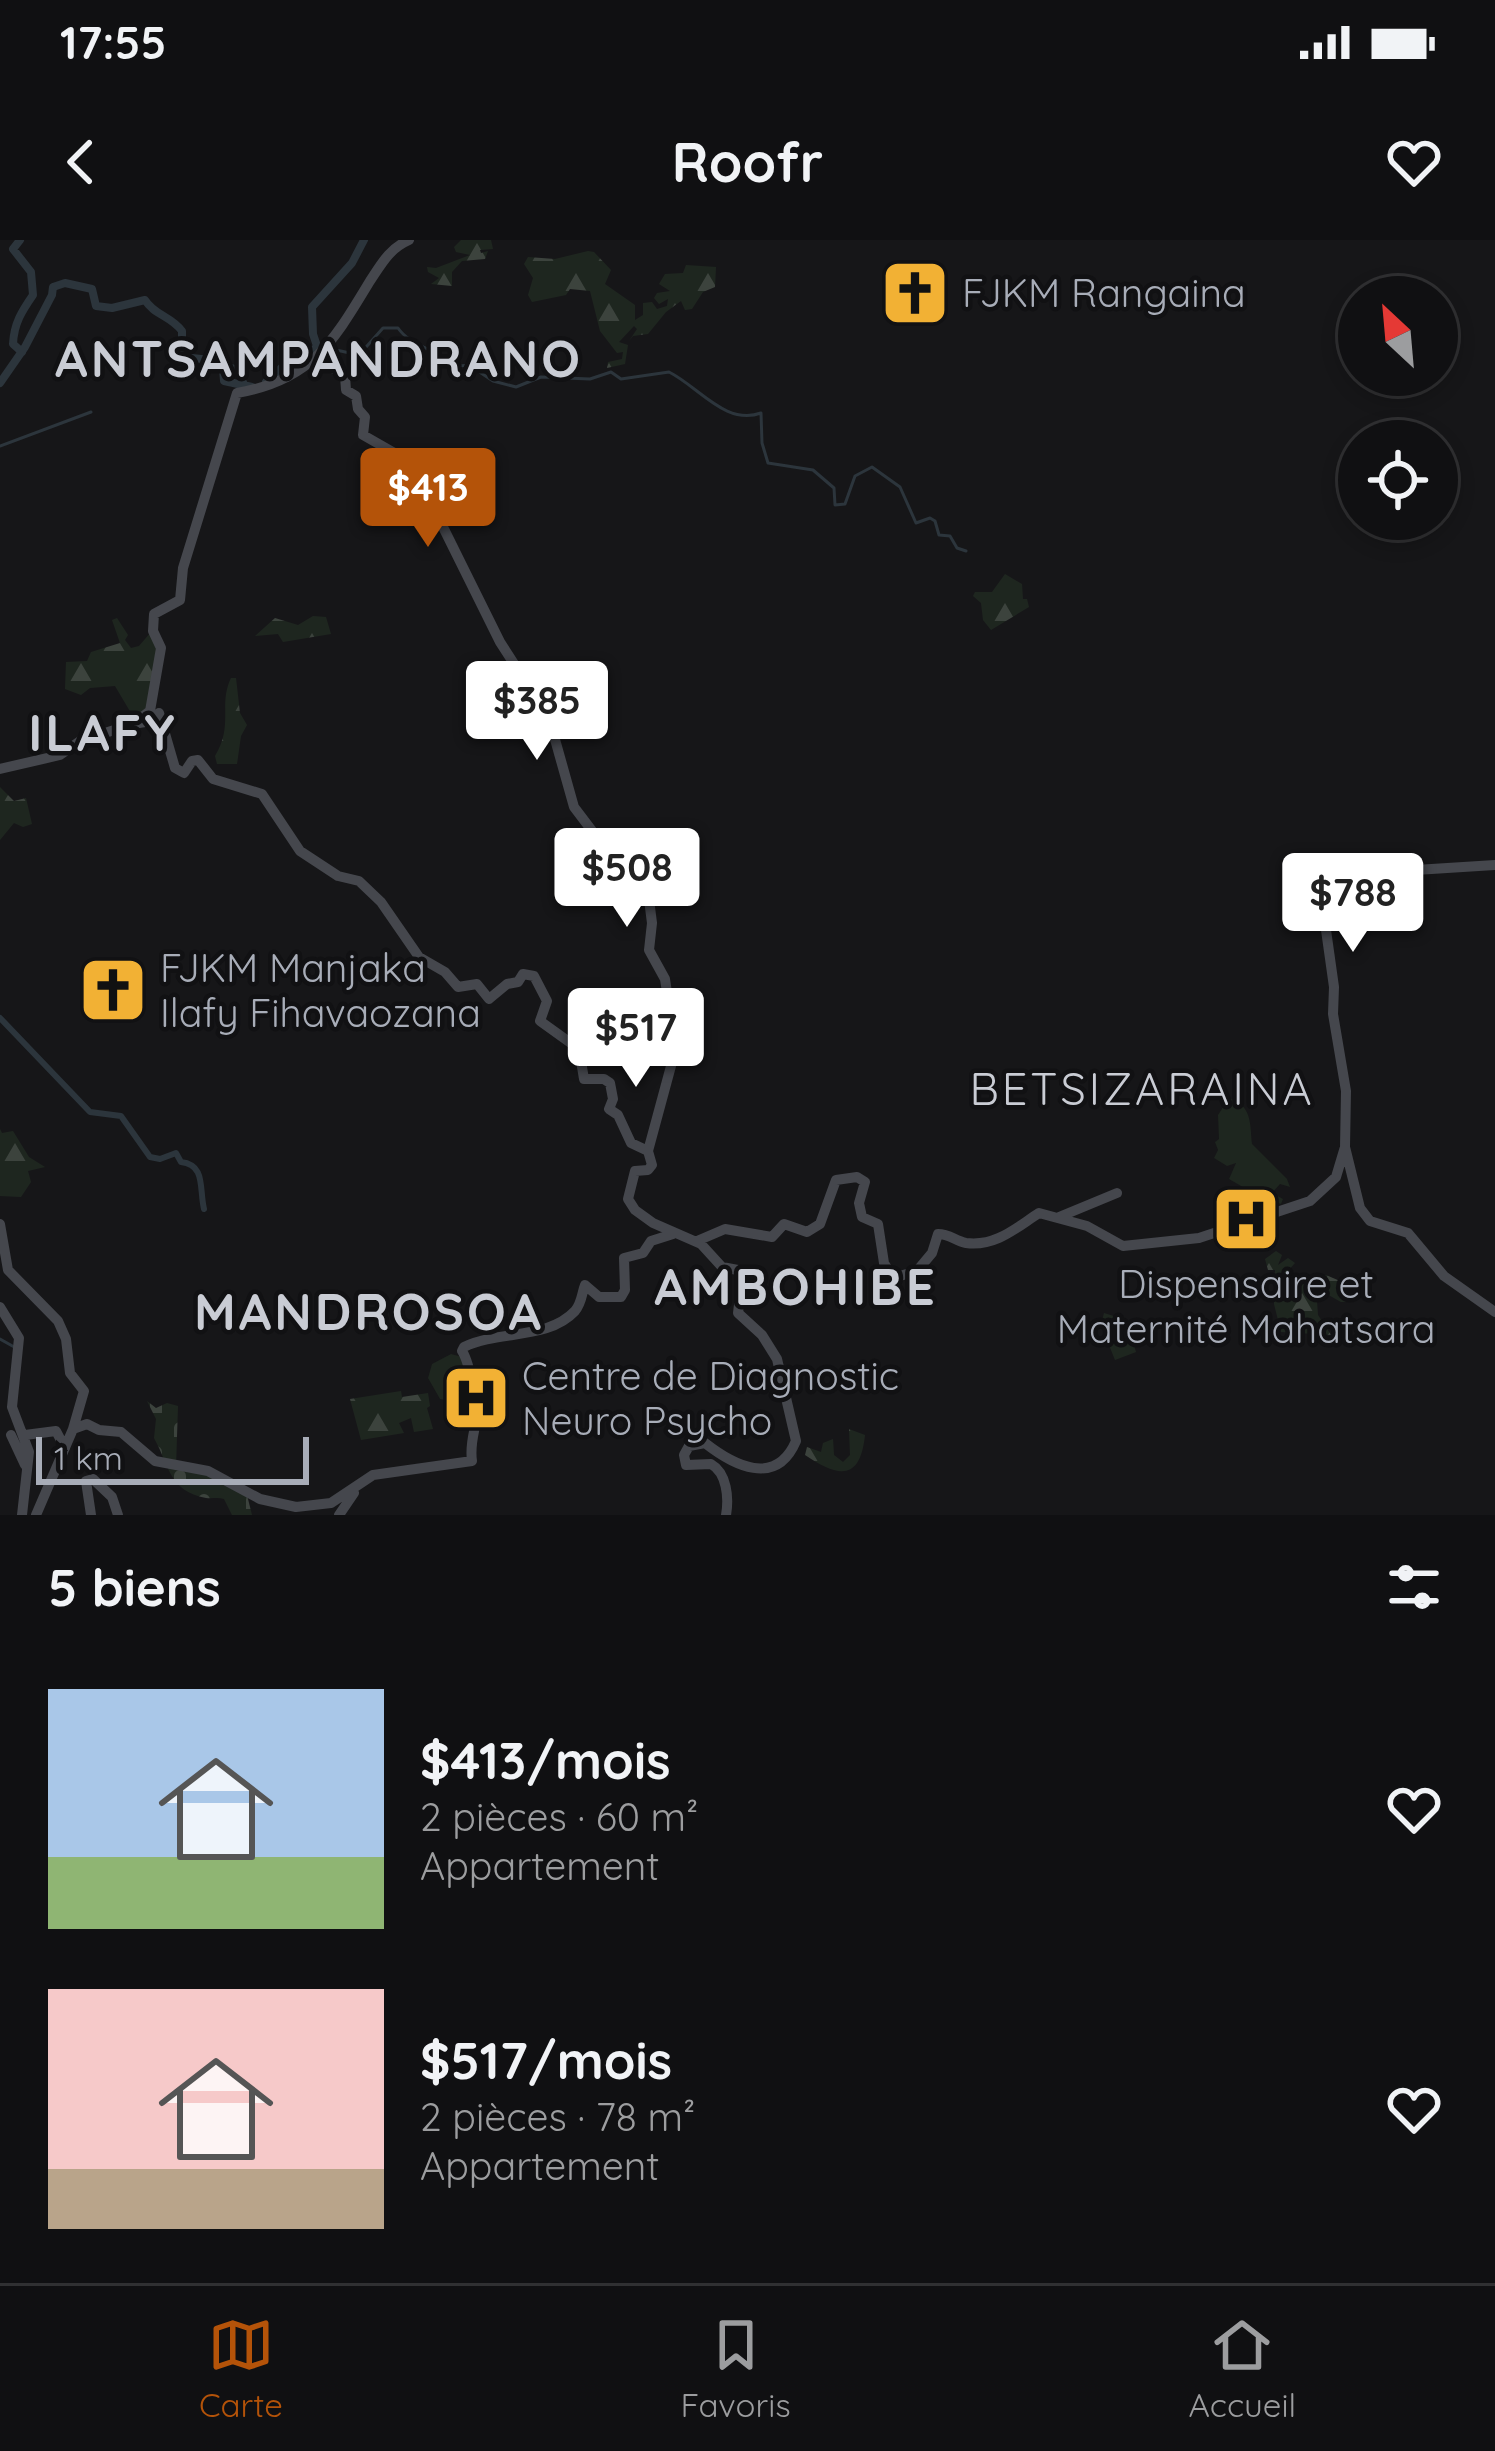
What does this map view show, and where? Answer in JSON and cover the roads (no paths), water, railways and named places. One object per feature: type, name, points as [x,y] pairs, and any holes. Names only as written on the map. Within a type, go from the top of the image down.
[{"type":"street","points":[[133,724],[150,712],[160,648],[153,631],[154,614],[180,599],[183,568],[237,393],[270,386],[325,351],[386,255],[409,240]]},
{"type":"street","points":[[325,351],[346,378],[346,390],[356,396],[367,422],[363,435],[412,463],[437,458],[463,484],[459,503],[442,525],[453,549],[500,643],[549,718],[575,809],[596,836],[620,839],[644,876],[652,923],[649,950],[665,980],[671,1055],[648,1151],[651,1168],[634,1171],[628,1199],[640,1214],[694,1241],[725,1229],[772,1237],[782,1224],[807,1232],[820,1225],[835,1182],[857,1177],[866,1183],[859,1203],[862,1216],[878,1224],[884,1263],[892,1278],[917,1271],[940,1234],[968,1243],[1004,1237],[1117,1193]]},
{"type":"street","points":[[0,769],[60,755],[91,735],[151,721],[159,712],[175,768],[184,773],[198,760],[214,779],[262,794],[300,851],[338,877],[359,881],[381,902],[419,957],[445,972],[458,987],[477,984],[489,999],[523,974],[534,976],[547,1001],[540,1021],[579,1049],[584,1079],[610,1083],[613,1100],[609,1109],[618,1115],[631,1143],[648,1151]]},
{"type":"street","points":[[1495,865],[1373,871],[1357,880],[1335,907],[1327,930],[1333,1015],[1346,1090],[1346,1147],[1363,1213],[1370,1221],[1408,1233],[1444,1276],[1495,1312]]},
{"type":"street","points":[[1059,1217],[1095,1229],[1123,1246],[1199,1238],[1310,1201],[1338,1175],[1346,1147]]},
{"type":"street","points":[[0,1225],[8,1270],[56,1318],[63,1331],[68,1368],[85,1394],[35,1515]]},
{"type":"street","points":[[73,1430],[87,1424],[119,1432],[154,1461],[208,1471],[273,1502],[296,1507],[320,1506],[373,1475],[472,1461],[469,1443],[477,1410],[464,1347],[556,1326],[579,1306],[585,1285],[599,1297],[619,1298],[625,1290],[624,1258],[643,1253],[652,1241],[674,1234]]},
{"type":"street","points":[[694,1241],[723,1267],[743,1271],[737,1312],[762,1335],[777,1359],[796,1441],[782,1459],[751,1469],[731,1463],[702,1442],[689,1446],[686,1465],[710,1464],[721,1472],[728,1500],[726,1515]]},
{"type":"street","points":[[0,1307],[18,1333],[12,1408],[25,1437],[28,1474],[22,1515]]},
{"type":"street","points":[[5,1434],[25,1437],[56,1431],[65,1448]]},
{"type":"street","points":[[5,1434],[28,1474]]},
{"type":"street","points":[[91,1515],[86,1481],[93,1479],[112,1497],[118,1515]]},
{"type":"street","points":[[339,1515],[355,1488]]},
{"type":"waterway","points":[[20,240],[13,249],[31,272],[33,295],[15,330],[13,344],[22,352]]},
{"type":"waterway","points":[[266,382],[289,361],[310,355],[317,346],[312,307],[352,263],[364,240]]},
{"type":"waterway","points":[[0,383],[25,347],[53,287],[65,283],[92,289],[96,306],[112,308],[145,300],[182,331],[182,357],[211,360],[223,369],[224,381],[252,387]]},
{"type":"waterway","points":[[327,348],[359,355],[383,328],[398,328],[451,367],[469,365],[493,381],[516,387],[541,377],[590,379],[611,372],[621,379],[669,372],[724,410],[748,416],[761,413],[768,463],[813,470],[834,488],[835,505],[845,504],[855,476],[872,467],[900,487],[916,523],[930,518],[939,535],[950,536],[957,548],[966,551]]},
{"type":"waterway","points":[[222,364],[236,370],[245,386]]},
{"type":"waterway","points":[[0,446],[91,412]]},
{"type":"waterway","points":[[0,1018],[90,1112],[121,1116],[150,1157],[176,1153],[181,1162],[194,1168],[204,1209]]},
{"type":"waterway","points":[[0,1339],[16,1348]]},
{"type":"place","name":"FJKM Rangaina","points":[[915,293]]},
{"type":"place","name":"FJKM Manjaka Ilafy Fihavaozana","points":[[113,990]]},
{"type":"place","name":"Dispensaire et Maternité Mahatsara","points":[[1246,1219]]},
{"type":"place","name":"Centre de Diagnostic Neuro Psycho","points":[[476,1398]]},
{"type":"district","name":"ANTSAMPANDRANO","points":[[319,359]]},
{"type":"district","name":"ILAFY","points":[[103,733]]},
{"type":"district","name":"BETSIZARAINA","points":[[1142,1089]]},
{"type":"district","name":"AMBOHIBE","points":[[796,1287]]},
{"type":"district","name":"MANDROSOA","points":[[369,1312]]}]
